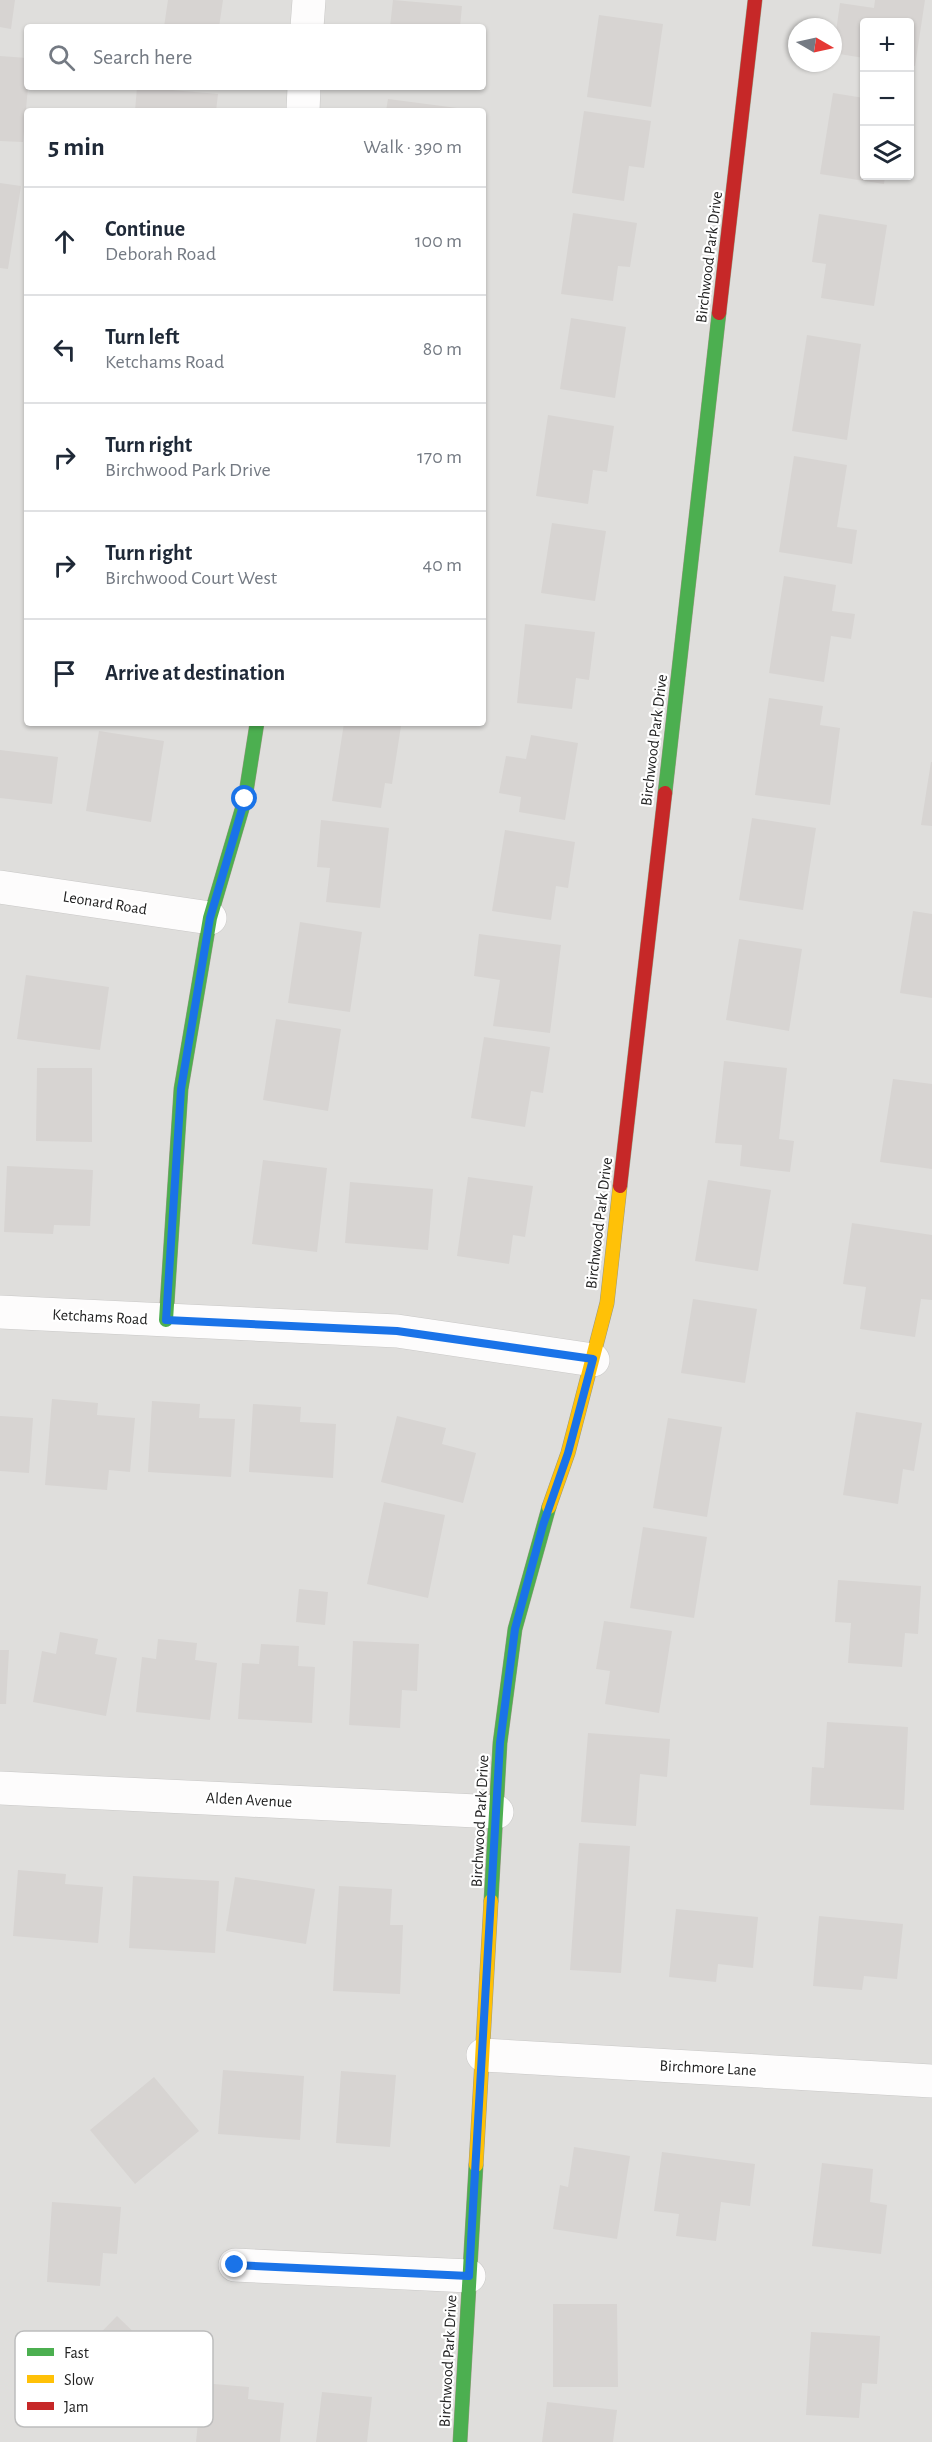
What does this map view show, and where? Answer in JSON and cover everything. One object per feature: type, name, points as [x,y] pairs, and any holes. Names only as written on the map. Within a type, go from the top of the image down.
[{"type":"street","points":[[308,24],[309,0]]},
{"type":"street","name":"Birchwood Park Drive","points":[[460,2442],[500,1743],[515,1629],[543,1525],[568,1453],[607,1303],[755,0]]},
{"type":"street","points":[[303,108],[304,90]]},
{"type":"street","points":[[166,1320],[181,1089],[210,918],[245,799],[257,726]]},
{"type":"street","name":"Leonard Road","points":[[0,887],[210,918]]},
{"type":"street","name":"Ketchams Road","points":[[0,1312],[397,1331],[593,1359]]},
{"type":"street","name":"Alden Avenue","points":[[0,1788],[497,1812]]},
{"type":"street","name":"Birchmore Lane","points":[[483,2055],[932,2081]]},
{"type":"street","points":[[235,2265],[469,2276]]},
{"type":"shaded area","points":[[0,0],[932,0],[932,2442],[0,2442]]},
{"type":"building","points":[[0,0],[15,0],[11,29],[0,27]]},
{"type":"building","points":[[168,0],[223,0],[219,24],[164,24]]},
{"type":"building","points":[[393,0],[462,6],[460,24],[390,24]]},
{"type":"building","points":[[875,0],[925,0],[915,66],[914,18],[860,18],[860,57],[842,54],[842,18],[838,18],[840,3],[874,8]]},
{"type":"building","points":[[599,15],[663,24],[651,107],[587,97]]},
{"type":"building","points":[[0,56],[24,58],[24,90],[28,90],[26,108],[24,108],[23,142],[0,141]]},
{"type":"building","points":[[137,90],[218,94],[216,108],[135,108]]},
{"type":"building","points":[[833,93],[860,97],[860,180],[884,180],[884,184],[820,174]]},
{"type":"building","points":[[388,99],[457,108],[386,108]]},
{"type":"building","points":[[584,111],[651,121],[644,168],[629,166],[624,201],[572,193]]},
{"type":"building","points":[[0,183],[21,186],[8,269],[0,268]]},
{"type":"building","points":[[573,213],[637,223],[630,267],[618,266],[613,301],[561,294]]},
{"type":"building","points":[[819,214],[887,225],[874,306],[821,298],[826,264],[812,262]]},
{"type":"building","points":[[571,318],[626,327],[615,398],[560,389]]},
{"type":"building","points":[[807,335],[861,344],[847,440],[792,431]]},
{"type":"building","points":[[548,415],[614,426],[607,472],[593,470],[588,504],[536,496]]},
{"type":"building","points":[[794,456],[847,465],[837,527],[857,530],[852,564],[779,552]]},
{"type":"building","points":[[552,523],[606,531],[595,601],[541,593]]},
{"type":"building","points":[[784,576],[836,585],[832,611],[855,614],[851,639],[831,636],[824,682],[769,673]]},
{"type":"building","points":[[525,624],[595,632],[589,680],[576,678],[572,709],[517,703]]},
{"type":"building","points":[[769,698],[823,706],[820,725],[840,728],[830,805],[755,795]]},
{"type":"building","points":[[344,726],[401,726],[392,784],[385,783],[381,808],[332,801]]},
{"type":"building","points":[[99,731],[164,741],[151,822],[86,811]]},
{"type":"building","points":[[531,735],[578,743],[565,820],[519,812],[521,797],[499,793],[506,756],[526,759]]},
{"type":"building","points":[[0,750],[58,757],[52,804],[0,798]]},
{"type":"building","points":[[932,762],[932,826],[921,825]]},
{"type":"building","points":[[752,818],[816,828],[803,910],[739,900]]},
{"type":"building","points":[[321,820],[389,828],[380,908],[326,902],[330,868],[317,867]]},
{"type":"building","points":[[505,830],[575,842],[568,888],[556,886],[551,920],[492,911]]},
{"type":"building","points":[[913,911],[932,914],[932,998],[900,993]]},
{"type":"building","points":[[300,922],[362,932],[350,1012],[288,1003]]},
{"type":"building","points":[[479,934],[561,945],[550,1033],[493,1026],[500,980],[474,976]]},
{"type":"building","points":[[739,939],[802,949],[789,1031],[726,1020]]},
{"type":"building","points":[[26,975],[109,987],[100,1050],[17,1039]]},
{"type":"building","points":[[276,1019],[341,1029],[328,1111],[263,1100]]},
{"type":"building","points":[[484,1037],[550,1047],[543,1093],[531,1091],[525,1127],[471,1118]]},
{"type":"building","points":[[724,1061],[787,1068],[779,1139],[794,1141],[790,1172],[740,1166],[742,1145],[715,1143]]},
{"type":"building","points":[[37,1068],[92,1068],[92,1142],[36,1141]]},
{"type":"building","points":[[893,1079],[932,1084],[932,1169],[880,1162]]},
{"type":"building","points":[[263,1160],[327,1168],[317,1252],[252,1244]]},
{"type":"building","points":[[7,1166],[93,1170],[90,1226],[54,1225],[53,1234],[4,1232]]},
{"type":"building","points":[[468,1177],[533,1186],[525,1237],[513,1235],[509,1264],[457,1256]]},
{"type":"building","points":[[708,1180],[771,1190],[758,1271],[695,1261]]},
{"type":"building","points":[[350,1182],[433,1189],[428,1250],[345,1243]]},
{"type":"building","points":[[852,1223],[932,1235],[932,1300],[921,1299],[915,1337],[860,1329],[866,1287],[843,1284]]},
{"type":"building","points":[[693,1299],[757,1309],[745,1383],[681,1373]]},
{"type":"building","points":[[52,1399],[98,1403],[97,1415],[135,1418],[130,1472],[109,1470],[107,1490],[45,1485]]},
{"type":"building","points":[[152,1401],[200,1404],[199,1418],[235,1419],[231,1477],[148,1472]]},
{"type":"building","points":[[253,1404],[301,1407],[300,1422],[336,1424],[333,1478],[249,1472]]},
{"type":"building","points":[[856,1412],[922,1423],[914,1471],[903,1469],[898,1504],[843,1495]]},
{"type":"building","points":[[0,1416],[33,1418],[29,1473],[0,1471]]},
{"type":"building","points":[[397,1416],[446,1428],[442,1444],[476,1453],[463,1503],[381,1482]]},
{"type":"building","points":[[668,1418],[722,1427],[707,1517],[653,1508]]},
{"type":"building","points":[[384,1502],[445,1515],[428,1598],[367,1584]]},
{"type":"building","points":[[643,1527],[707,1537],[694,1618],[630,1608]]},
{"type":"building","points":[[838,1580],[921,1586],[918,1634],[905,1633],[902,1667],[848,1663],[851,1623],[835,1622]]},
{"type":"building","points":[[299,1589],[328,1592],[325,1625],[296,1622]]},
{"type":"building","points":[[604,1621],[672,1631],[659,1713],[605,1704],[610,1671],[596,1669]]},
{"type":"building","points":[[60,1632],[98,1639],[95,1654],[117,1658],[106,1716],[33,1702],[42,1651],[56,1654]]},
{"type":"building","points":[[158,1639],[197,1643],[195,1660],[217,1663],[210,1720],[136,1712],[142,1657],[156,1659]]},
{"type":"building","points":[[353,1641],[419,1644],[417,1691],[402,1690],[400,1728],[349,1725]]},
{"type":"building","points":[[261,1644],[299,1646],[298,1666],[315,1667],[312,1723],[238,1719],[242,1663],[259,1664]]},
{"type":"building","points":[[0,1650],[9,1650],[6,1704],[0,1704]]},
{"type":"building","points":[[827,1722],[908,1727],[904,1810],[810,1805],[812,1767],[824,1768]]},
{"type":"building","points":[[588,1733],[670,1739],[667,1777],[640,1774],[636,1826],[581,1822]]},
{"type":"building","points":[[579,1843],[630,1846],[621,1973],[570,1970]]},
{"type":"building","points":[[18,1870],[66,1874],[65,1884],[103,1887],[98,1943],[13,1936]]},
{"type":"building","points":[[133,1876],[219,1881],[215,1953],[129,1948]]},
{"type":"building","points":[[235,1877],[315,1889],[306,1944],[226,1931]]},
{"type":"building","points":[[339,1886],[392,1889],[390,1925],[403,1925],[400,1994],[333,1991]]},
{"type":"building","points":[[676,1909],[758,1917],[753,1968],[718,1964],[716,1982],[669,1977]]},
{"type":"building","points":[[819,1916],[903,1924],[897,1979],[864,1976],[862,1990],[813,1986]]},
{"type":"building","points":[[223,2070],[304,2076],[300,2140],[218,2134]]},
{"type":"building","points":[[341,2071],[396,2075],[390,2147],[336,2143]]},
{"type":"building","points":[[154,2077],[199,2131],[135,2184],[90,2130]]},
{"type":"building","points":[[574,2147],[630,2156],[617,2239],[553,2229],[560,2185],[568,2187]]},
{"type":"building","points":[[662,2152],[755,2164],[750,2206],[721,2202],[716,2241],[676,2236],[679,2214],[654,2211]]},
{"type":"building","points":[[822,2163],[873,2169],[870,2202],[887,2205],[881,2254],[812,2246]]},
{"type":"building","points":[[52,2202],[121,2207],[117,2254],[103,2253],[100,2286],[47,2282]]},
{"type":"building","points":[[553,2304],[617,2304],[618,2387],[553,2387]]},
{"type":"building","points":[[117,2316],[132,2331],[102,2331]]},
{"type":"building","points":[[811,2332],[880,2336],[877,2384],[862,2383],[859,2418],[806,2415]]},
{"type":"building","points":[[213,2384],[249,2387],[248,2399],[284,2403],[280,2442],[196,2442],[198,2427],[213,2427]]},
{"type":"building","points":[[322,2392],[372,2397],[367,2442],[316,2442]]},
{"type":"building","points":[[547,2402],[617,2410],[613,2442],[542,2442]]},
{"type":"traffic: fast","points":[[665,793],[719,313]]},
{"type":"traffic: fast","points":[[166,1320],[181,1089],[210,918],[245,799],[257,726]]},
{"type":"traffic: fast","points":[[491,1901],[500,1743],[515,1629],[549,1507]]},
{"type":"traffic: fast","points":[[460,2442],[476,2165]]},
{"type":"traffic: slow","points":[[549,1507],[568,1453],[607,1303],[620,1186]]},
{"type":"traffic: slow","points":[[476,2165],[491,1901]]},
{"type":"traffic: jam","points":[[719,313],[755,0]]},
{"type":"traffic: jam","points":[[620,1186],[665,793]]},
{"type":"route","points":[[235,2265],[469,2276],[500,1743],[515,1629],[543,1525],[568,1453],[593,1359],[397,1331],[166,1320],[181,1089],[210,918],[245,799]]}]
